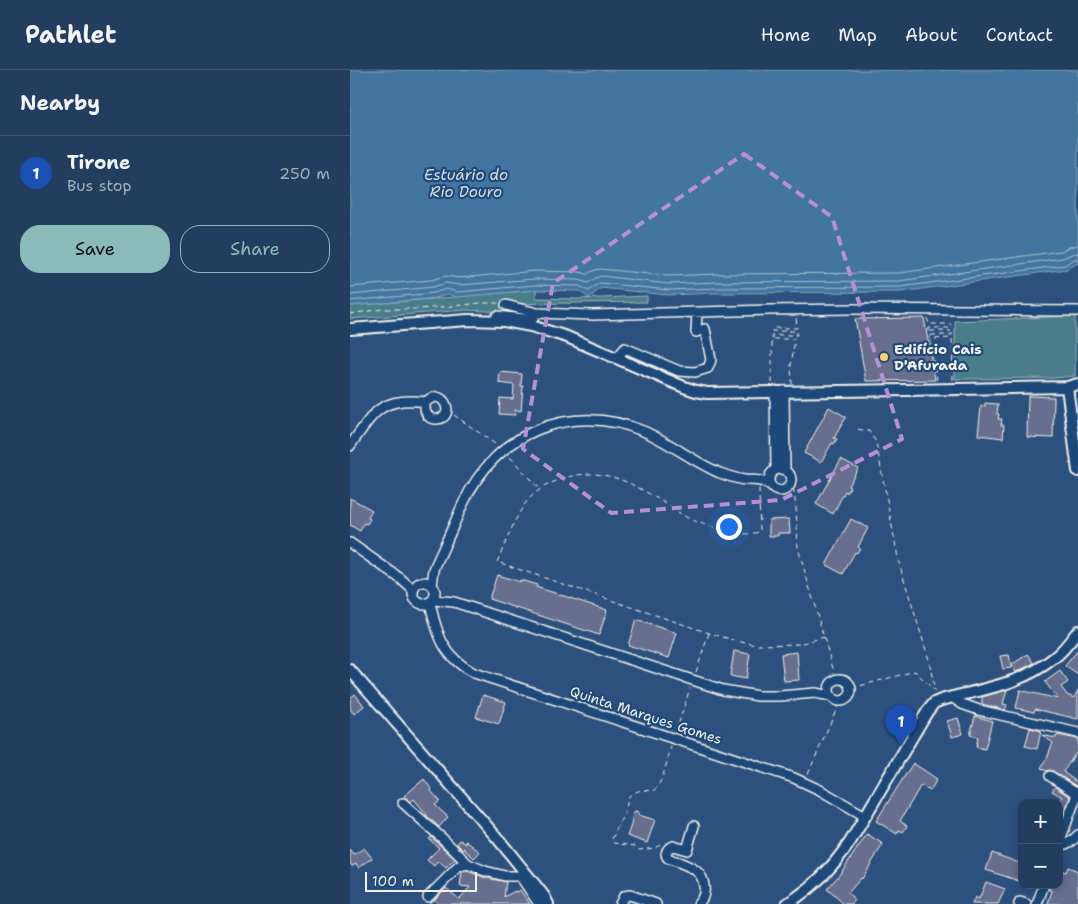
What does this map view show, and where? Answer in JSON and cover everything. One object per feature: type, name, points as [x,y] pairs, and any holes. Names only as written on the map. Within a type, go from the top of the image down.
[{"type":"main road","points":[[350,329],[468,320],[504,321],[531,326],[566,337],[684,387],[707,392],[781,389],[954,390],[1067,387],[1078,384]]},
{"type":"main road","points":[[1067,387],[1078,471]]},
{"type":"main road","points":[[787,904],[824,876],[841,855],[927,712],[937,701],[1010,683],[1024,677],[1057,656],[1078,632]]},
{"type":"main road","points":[[350,670],[493,833],[524,876],[544,896],[548,904]]},
{"type":"street","points":[[506,305],[537,313],[592,315],[770,310],[1078,311]]},
{"type":"street","points":[[617,358],[624,348],[679,371],[695,372],[708,368],[712,360],[705,329],[696,332],[697,312]]},
{"type":"street","points":[[497,316],[532,320],[537,313]]},
{"type":"street","points":[[771,486],[770,482],[777,472],[781,389]]},
{"type":"street","points":[[350,446],[370,419],[382,408],[392,403],[402,401],[426,402],[432,398],[439,398],[445,402],[446,413],[438,419],[431,418],[426,413],[426,402]]},
{"type":"street","points":[[431,597],[434,571],[472,488],[486,466],[504,450],[529,433],[542,427],[570,421],[598,420],[628,425],[650,433],[724,475],[759,481],[776,490],[783,491],[789,487],[792,480],[790,474],[777,472],[759,481]]},
{"type":"street","points":[[350,543],[401,579],[418,586],[426,582],[431,597]]},
{"type":"street","points":[[418,586],[434,571]]},
{"type":"street","name":"Quinta Marques Gomes","points":[[418,586],[414,597],[415,600],[418,602],[431,597],[434,624],[451,656],[474,673],[779,772],[826,792],[865,816]]},
{"type":"street","points":[[431,597],[454,602],[723,690],[751,695],[780,696],[815,693],[832,687],[839,678],[850,683],[852,688],[851,694],[847,699],[836,700],[832,687]]},
{"type":"street","points":[[952,697],[962,704],[979,710],[1078,733]]},
{"type":"street","points":[[1050,776],[1078,793],[1059,844]]},
{"type":"street","points":[[403,803],[468,864],[484,871],[505,876],[524,876],[539,904]]},
{"type":"street","points":[[694,826],[687,850],[671,846],[667,850],[666,855],[669,859],[694,868],[701,876],[704,891],[698,904]]},
{"type":"street","points":[[1062,844],[1072,841],[1078,835]]},
{"type":"street","points":[[428,897],[459,866],[468,864]]},
{"type":"street","points":[[1037,904],[1043,889]]},
{"type":"street","points":[[620,904],[624,896],[630,895],[656,904]]},
{"type":"street","points":[[1018,904],[1020,902],[1026,904]]},
{"type":"path","points":[[350,314],[480,302],[506,305]]},
{"type":"path","points":[[781,389],[772,335],[797,335],[797,331],[772,331],[773,328],[797,328],[796,310]]},
{"type":"path","points":[[925,310],[929,324],[951,324],[952,328],[929,328],[929,331],[952,331],[952,335],[930,335],[938,390]]},
{"type":"path","points":[[930,339],[952,338],[954,390]]},
{"type":"path","points":[[772,340],[794,340],[791,365],[781,389]]},
{"type":"path","points":[[446,413],[454,416],[504,450],[539,490]]},
{"type":"path","points":[[852,688],[915,671],[935,691],[929,660],[899,563],[876,442],[869,431],[856,429]]},
{"type":"path","points":[[759,481],[760,532],[744,534],[691,519],[623,480],[592,473],[551,482],[539,490],[521,509],[497,562],[741,642],[757,645],[800,644],[824,637]]},
{"type":"path","points":[[792,480],[796,508],[798,548],[824,637],[832,687]]},
{"type":"path","points":[[664,842],[656,848],[640,850],[634,846],[613,842],[612,839],[626,809],[628,797],[635,792],[655,790],[660,784],[709,633]]},
{"type":"path","points":[[804,782],[840,701]]},
{"type":"highlighted area","points":[[744,154],[832,217],[902,439],[781,500],[611,513],[523,449],[553,283]]},
{"type":"green space","points":[[536,290],[536,298],[578,299],[647,296],[647,302],[506,304],[507,312],[466,310],[350,319],[350,306]]},
{"type":"green space","points":[[1075,316],[1075,376],[955,379],[955,321]]},
{"type":"water","name":"Estuário do Rio Douro","points":[[350,70],[1078,70],[1078,263],[1067,269],[900,292],[668,295],[601,288],[589,298],[579,291],[536,290],[457,297],[447,294],[436,298],[350,306]]},
{"type":"building","points":[[924,318],[935,380],[866,381],[855,319]]},
{"type":"building","points":[[500,372],[522,374],[521,411],[515,410],[515,415],[499,414],[500,398],[513,399],[514,385],[499,383]]},
{"type":"building","points":[[1028,396],[1054,397],[1053,438],[1027,437]]},
{"type":"building","points":[[985,403],[998,404],[998,419],[1002,419],[1001,425],[1004,425],[1003,438],[978,435],[981,406],[985,406]]},
{"type":"building","points":[[829,407],[846,417],[834,438],[837,439],[834,444],[832,443],[821,462],[804,453]]},
{"type":"building","points":[[841,459],[858,468],[848,486],[850,487],[847,493],[845,491],[833,514],[816,504]]},
{"type":"building","points":[[350,498],[372,510],[368,518],[370,519],[367,524],[364,523],[360,531],[350,525]]},
{"type":"building","points":[[789,519],[790,533],[778,533],[778,536],[769,536],[769,520]]},
{"type":"building","points":[[851,519],[868,528],[858,547],[860,548],[857,553],[855,552],[843,574],[826,565]]},
{"type":"building","points":[[497,575],[537,585],[536,587],[607,610],[599,635],[489,599]]},
{"type":"building","points":[[636,620],[677,633],[669,658],[628,645]]},
{"type":"building","points":[[1078,650],[1078,675],[1065,666]]},
{"type":"building","points":[[734,651],[750,654],[746,679],[730,676]]},
{"type":"building","points":[[797,652],[799,680],[784,681],[781,654]]},
{"type":"building","points":[[1028,654],[1034,663],[1016,672],[1011,665]]},
{"type":"building","points":[[1009,655],[1011,668],[1003,669],[1000,656]]},
{"type":"building","points":[[1060,671],[1068,682],[1061,687],[1067,695],[1074,698],[1078,690],[1078,719],[1035,709],[1034,712],[1016,708],[1020,690],[1058,699],[1045,682]]},
{"type":"building","points":[[1007,690],[1003,704],[1007,705],[1005,710],[982,704],[982,697]]},
{"type":"building","points":[[355,694],[364,706],[354,714],[350,709],[350,698]]},
{"type":"building","points":[[483,695],[506,702],[499,724],[476,717]]},
{"type":"building","points":[[975,716],[992,721],[985,749],[976,747],[978,737],[970,735]]},
{"type":"building","points":[[958,718],[963,734],[952,737],[947,721]]},
{"type":"building","points":[[1030,728],[1041,731],[1037,749],[1025,746]]},
{"type":"building","points":[[1042,735],[1056,738],[1057,735],[1078,739],[1078,753],[1076,753],[1063,772],[1078,783],[1078,786],[1053,771],[1046,771],[1041,768],[1053,743]]},
{"type":"building","points":[[913,763],[937,779],[930,791],[921,785],[900,821],[907,826],[903,832],[899,830],[897,834],[876,821]]},
{"type":"building","points":[[424,779],[440,801],[435,805],[448,817],[439,827],[426,815],[414,799],[411,802],[404,796]]},
{"type":"building","points":[[1055,787],[1070,797],[1064,813],[1062,797],[1052,791]]},
{"type":"building","points":[[635,811],[639,815],[655,820],[647,843],[627,836]]},
{"type":"building","points":[[867,834],[883,844],[862,879],[848,893],[855,900],[852,904],[844,904],[827,889],[840,874]]},
{"type":"building","points":[[431,837],[455,859],[446,868],[438,861],[434,866],[427,860],[439,848],[429,839]]},
{"type":"building","points":[[460,840],[466,844],[466,841],[480,852],[474,858],[465,848],[463,850],[457,844]]},
{"type":"building","points":[[364,848],[372,858],[359,868],[356,864],[352,866],[350,863],[350,850],[354,855]]},
{"type":"building","points":[[992,853],[1018,863],[1018,881],[986,870]]},
{"type":"building","points":[[1068,867],[1078,871],[1078,904],[1048,903],[1052,891],[1049,889],[1063,889],[1063,871],[1066,872]]},
{"type":"building","points":[[467,871],[506,882],[504,897],[520,890],[530,904],[439,904],[434,900],[446,888],[459,899],[470,887],[460,886],[462,872]]},
{"type":"building","points":[[986,882],[1005,889],[998,904],[972,904],[975,897],[979,899]]},
{"type":"place","name":"Edifício Cais D'Afurada","points":[[884,357]]},
{"type":"place","name":"Tirone","points":[[901,746]]}]
